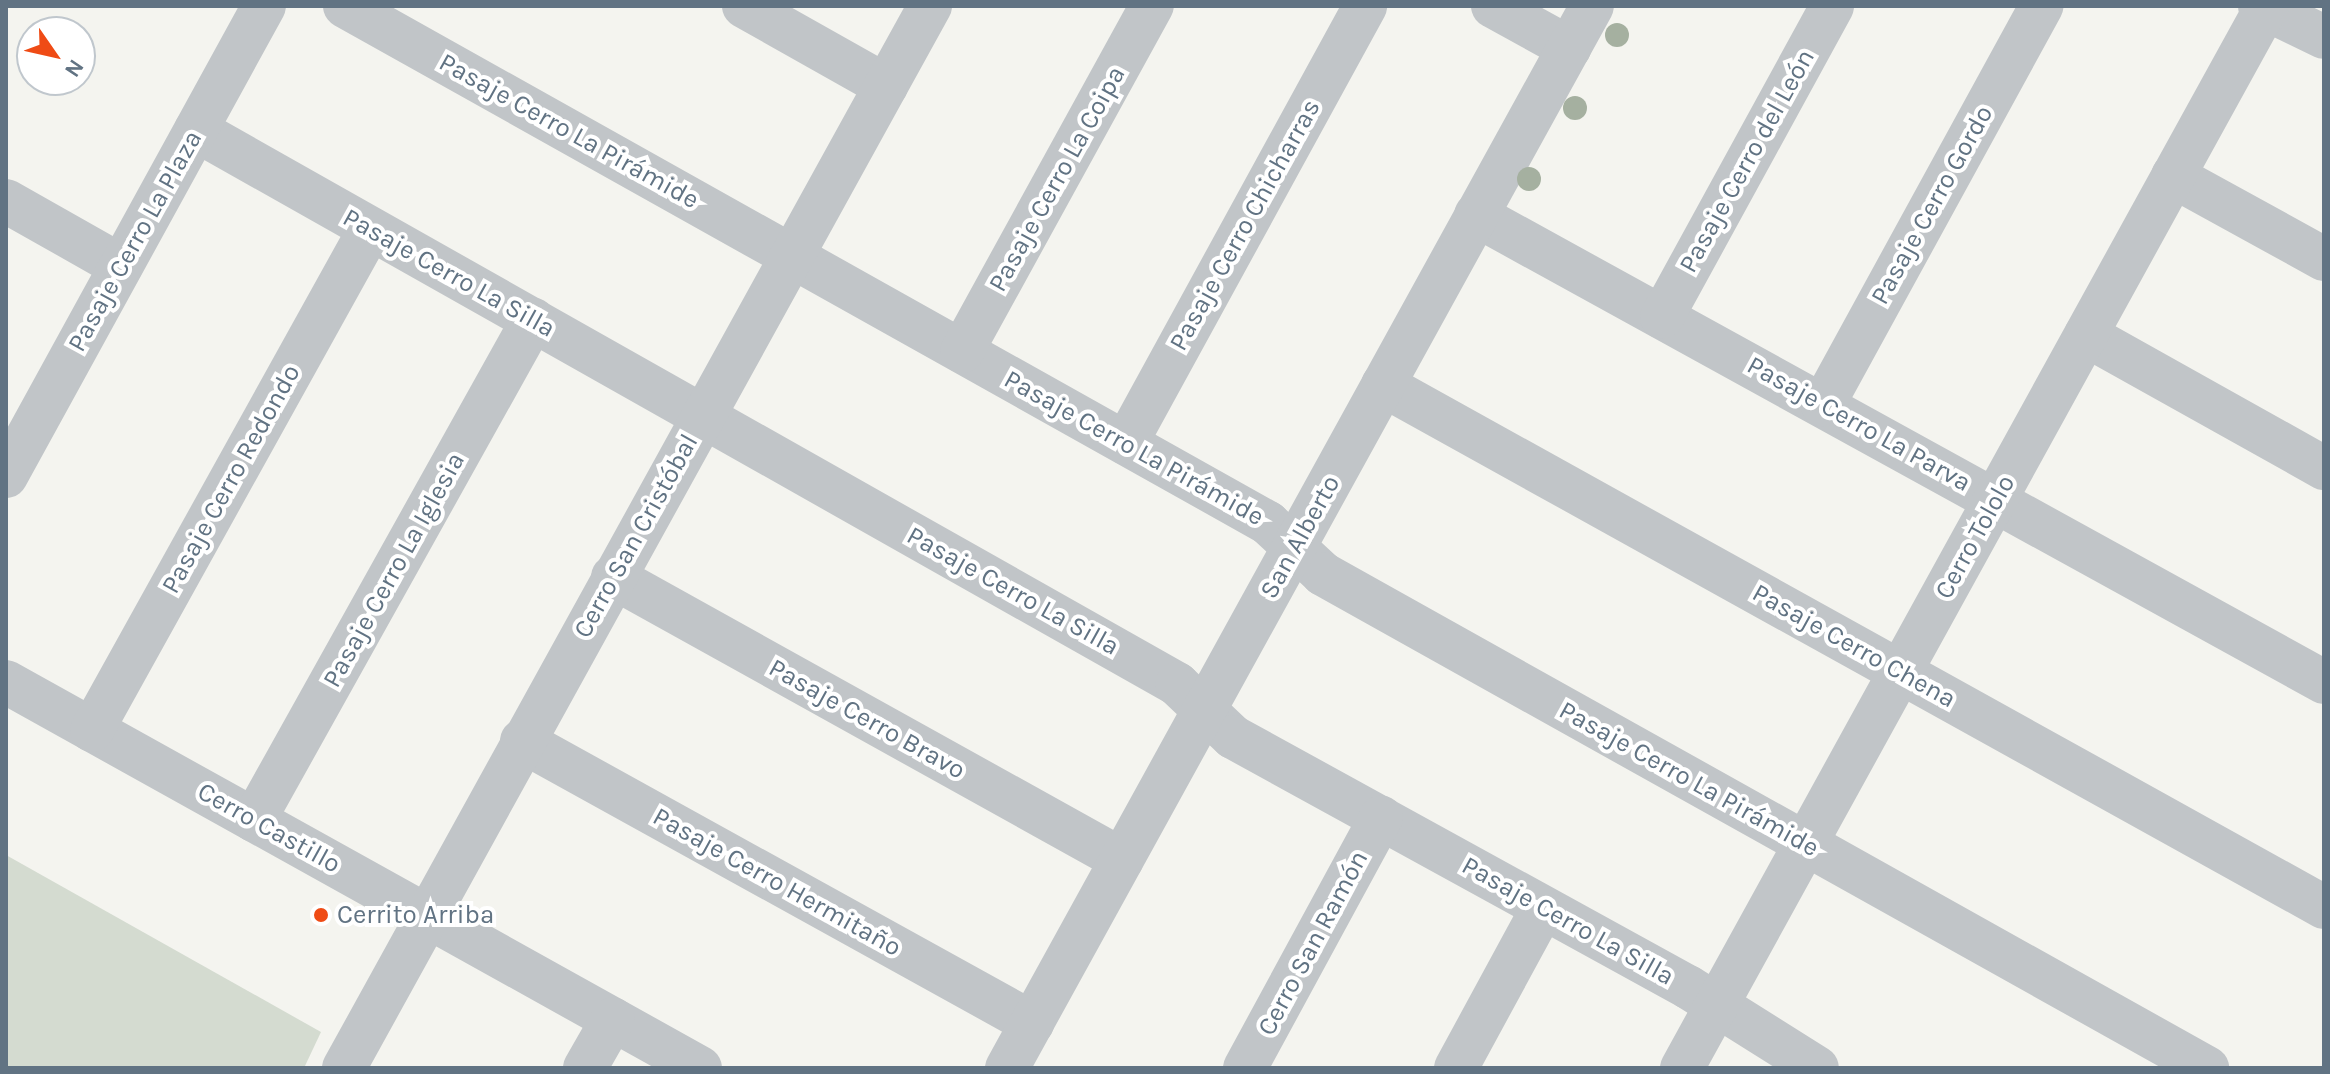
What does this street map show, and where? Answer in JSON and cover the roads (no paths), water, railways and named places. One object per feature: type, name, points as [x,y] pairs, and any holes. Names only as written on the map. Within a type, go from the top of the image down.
[{"type":"street","name":"Pasaje Cerro La Plaza","points":[[6,476],[264,6]]},
{"type":"street","name":"Pasaje Cerro La Pirámide","points":[[345,6],[1268,523],[1323,574],[2207,1068]]},
{"type":"street","points":[[744,6],[886,86]]},
{"type":"street","name":"Cerro San Cristóbal","points":[[344,1068],[930,6]]},
{"type":"street","name":"Pasaje Cerro La Coipa","points":[[962,351],[1152,6]]},
{"type":"street","name":"Pasaje Cerro Chicharras","points":[[1126,443],[1365,6]]},
{"type":"street","points":[[1493,6],[1569,48]]},
{"type":"street","name":"San Alberto","points":[[1007,1068],[1592,6]]},
{"type":"street","name":"Pasaje Cerro del León","points":[[1662,317],[1832,6]]},
{"type":"street","name":"Pasaje Cerro Gordo","points":[[1823,405],[2041,6]]},
{"type":"street","points":[[2264,7],[2324,37]]},
{"type":"street","name":"Cerro Tololo","points":[[1682,1068],[2264,7]]},
{"type":"street","name":"Pasaje Cerro La Silla","points":[[196,130],[1177,684],[1233,737],[1543,908],[1817,1068]]},
{"type":"street","points":[[2173,176],[2324,259]]},
{"type":"street","points":[[6,201],[121,266]]},
{"type":"street","name":"Pasaje Cerro La Parva","points":[[1476,215],[2324,682]]},
{"type":"street","name":"Pasaje Cerro Redondo","points":[[92,730],[370,229]]},
{"type":"street","name":"Pasaje Cerro La Iglesia","points":[[254,820],[533,320]]},
{"type":"street","points":[[2086,335],[2324,468]]},
{"type":"street","name":"Pasaje Cerro Chena","points":[[1383,385],[2324,907]]},
{"type":"street","name":"Pasaje Cerro Bravo","points":[[613,577],[1122,860]]},
{"type":"street","name":"Cerro Castillo","points":[[6,682],[700,1068]]},
{"type":"street","name":"Pasaje Cerro Hermitaño","points":[[522,741],[1032,1023]]},
{"type":"street","name":"Cerro San Ramón","points":[[1245,1068],[1381,818]]},
{"type":"street","points":[[1456,1068],[1543,908]]},
{"type":"street","points":[[585,1068],[613,1019]]},
{"type":"place","name":"Cerrito Arriba","points":[[321,915]]}]
